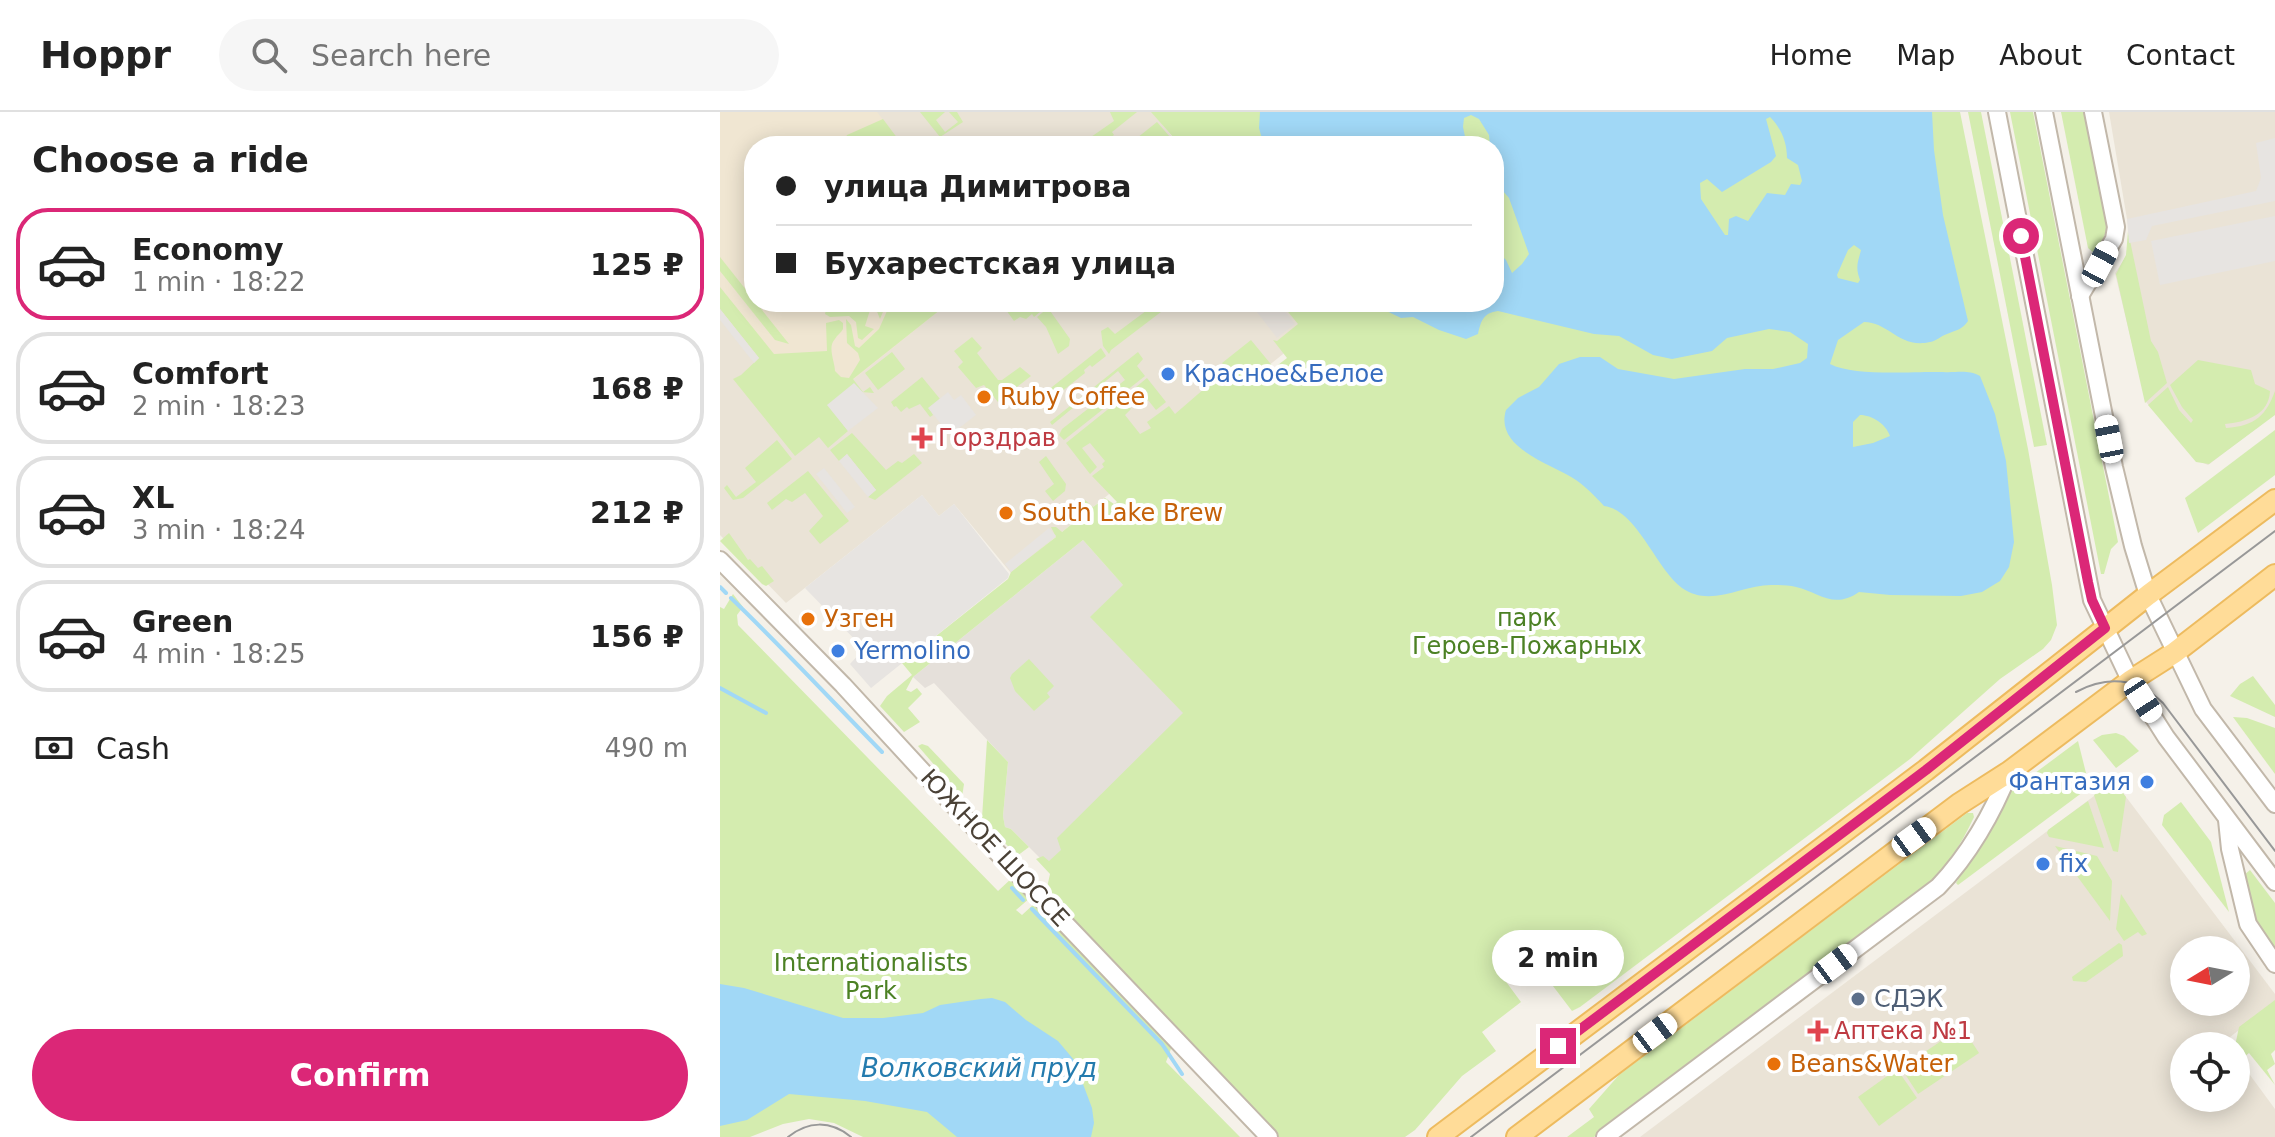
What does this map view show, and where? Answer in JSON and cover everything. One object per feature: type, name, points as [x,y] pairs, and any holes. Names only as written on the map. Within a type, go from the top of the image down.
[{"type":"main road","points":[[1438,1137],[1926,770],[2105,628],[2275,500]]},
{"type":"main road","points":[[1517,1137],[1946,814],[2009,772],[2130,681],[2174,653],[2275,575]]},
{"type":"street","points":[[1997,112],[2092,600],[2130,681],[2166,737],[2275,882]]},
{"type":"street","points":[[2044,112],[2114,467],[2148,595],[2203,709],[2275,804]]},
{"type":"street","points":[[2080,296],[2114,239],[2116,227],[2093,112]]},
{"type":"street","name":"ЮЖНОЕ ШОССЕ","points":[[720,560],[843,685],[994,849],[1269,1137]]},
{"type":"street","points":[[1605,1137],[1938,887],[1955,870],[2001,793],[2009,772]]},
{"type":"street","points":[[2227,818],[2230,849],[2248,924],[2275,964]]},
{"type":"shaded area","points":[[720,112],[1152,112],[1172,136],[744,136],[744,312],[1290,312],[1308,334],[1011,573],[954,504],[939,516],[922,495],[786,603],[720,535]]},
{"type":"shaded area","points":[[720,112],[877,112],[896,136],[744,136],[744,312],[938,312],[808,416],[720,306]]},
{"type":"shaded area","points":[[2109,112],[2275,112],[2275,414],[2208,465],[2196,460],[2146,402],[2115,273],[2127,255],[2130,237]]},
{"type":"shaded area","points":[[2275,138],[2275,201],[2152,226],[2146,240],[2129,243],[2127,219],[2256,191],[2261,178],[2256,143]]},
{"type":"shaded area","points":[[2275,216],[2275,261],[2160,285],[2151,241]]},
{"type":"shaded area","points":[[720,309],[759,358],[754,363],[720,320]]},
{"type":"shaded area","points":[[1257,312],[1286,312],[1295,324],[1277,338]]},
{"type":"shaded area","points":[[854,383],[878,408],[848,431],[827,405]]},
{"type":"shaded area","points":[[948,392],[954,400],[961,395],[976,415],[950,435],[928,408]]},
{"type":"shaded area","points":[[847,454],[876,490],[868,497],[839,461]]},
{"type":"shaded area","points":[[824,468],[855,507],[847,513],[816,474]]},
{"type":"shaded area","points":[[922,495],[939,516],[954,504],[1009,574],[1008,578],[871,688],[850,664],[864,649],[805,588]]},
{"type":"shaded area","points":[[1049,528],[1056,536],[1011,572],[1005,564]]},
{"type":"shaded area","points":[[1083,540],[1141,605],[1207,723],[1051,869],[1011,829],[1005,827],[1003,816],[1008,762],[934,683],[925,688],[913,677]]},
{"type":"shaded area","points":[[2114,781],[2231,936],[2170,936],[2170,1016],[2250,1016],[2250,961],[2275,994],[2275,1002],[2237,1032],[2170,1032],[2170,1112],[2250,1112],[2250,1075],[2275,1109],[2275,1137],[1640,1137]]},
{"type":"green space","points":[[920,112],[945,112],[936,120],[945,132],[958,122],[949,112],[957,112],[963,122],[939,136]]},
{"type":"green space","points":[[1110,112],[1137,112],[1112,132],[1112,136],[1092,136],[1114,121]]},
{"type":"green space","name":"парк Героев-Пожарных","points":[[1151,112],[1960,112],[2028,449],[2052,585],[2057,625],[2051,640],[2000,679],[1910,759],[1580,1007],[1572,1011],[1540,969],[1526,978],[1515,965],[1501,975],[1521,1002],[1482,1032],[1496,1051],[1462,1076],[1415,1130],[1405,1137],[1279,1137],[1046,892],[1050,874],[1036,859],[1043,856],[1049,861],[1061,850],[1057,838],[1183,713],[1090,617],[1123,585],[1083,540],[913,677],[906,690],[911,692],[917,688],[922,694],[908,708],[920,722],[904,732],[880,706],[912,675],[902,663],[1056,537],[1051,527],[1062,532],[1088,511],[1085,500],[1093,507],[1105,498],[1114,504],[1117,502],[1092,476],[1104,467],[1102,464],[1105,461],[1090,443],[1082,448],[1097,467],[1090,474],[1066,443],[1122,398],[1131,409],[1125,415],[1140,434],[1151,428],[1147,422],[1169,406],[1175,414],[1227,369],[1222,363],[1251,340],[1274,368],[1287,358],[1273,340],[1277,341],[1298,324],[1288,312],[1504,312],[1504,136],[1172,136]]},
{"type":"green space","points":[[1968,112],[1981,112],[2047,445],[2034,447]]},
{"type":"green space","points":[[2010,112],[2033,112],[2118,542],[2111,549],[2104,574],[2101,574]]},
{"type":"green space","points":[[2061,112],[2085,112],[2107,228],[2100,249],[2095,254],[2088,248]]},
{"type":"green space","points":[[883,119],[896,136],[847,136]]},
{"type":"green space","points":[[1157,122],[1169,136],[1140,136]]},
{"type":"green space","points":[[2128,231],[2151,341],[2158,352],[2167,383],[2145,403],[2116,274],[2126,255]]},
{"type":"green space","points":[[720,257],[744,287],[744,301],[720,271]]},
{"type":"green space","points":[[720,287],[774,354],[827,351],[826,323],[839,320],[843,323],[843,329],[833,342],[832,355],[835,371],[841,377],[849,378],[860,360],[858,353],[847,343],[846,319],[851,325],[855,346],[859,348],[879,329],[887,312],[937,312],[853,379],[863,392],[870,387],[874,393],[861,392],[828,405],[848,431],[828,448],[819,437],[795,456],[733,379],[759,358],[720,309]]},
{"type":"green space","points":[[753,312],[764,312],[789,344],[775,340]]},
{"type":"green space","points":[[869,312],[865,326],[874,329],[862,340],[858,338],[856,322],[849,316],[830,317],[825,314]]},
{"type":"green space","points":[[1007,312],[1040,312],[1034,317],[1032,314],[1026,319],[1020,317],[1014,321]]},
{"type":"green space","points":[[1043,312],[1051,312],[1070,339],[1069,346],[1058,354],[1046,327],[1037,317]]},
{"type":"green space","points":[[1145,312],[1161,312],[1109,354],[1103,346],[1101,331],[1108,327],[1115,334]]},
{"type":"green space","points":[[972,337],[982,348],[977,353],[998,380],[1020,367],[1031,376],[998,402],[984,385],[976,388],[958,367],[963,362],[954,351]]},
{"type":"green space","points":[[1101,348],[1106,356],[1092,367],[1090,365],[1084,370],[1085,373],[1051,400],[1043,399],[1042,395]]},
{"type":"green space","points":[[892,352],[905,369],[878,390],[865,373]]},
{"type":"green space","points":[[1138,352],[1143,359],[1137,366],[1145,376],[1064,440],[1059,435],[1062,429],[1125,380],[1118,371],[1052,425],[1050,422]]},
{"type":"green space","points":[[2198,360],[2251,370],[2255,384],[2270,391],[2266,406],[2261,411],[2248,419],[2225,424],[2226,428],[2245,425],[2258,418],[2268,407],[2275,391],[2275,415],[2209,464],[2196,462],[2148,405],[2168,387],[2179,410],[2191,423],[2193,420],[2170,385]]},
{"type":"green space","points":[[922,377],[940,399],[929,408],[933,415],[930,417],[920,404],[901,412],[894,407],[891,402]]},
{"type":"green space","points":[[1147,378],[1166,402],[1156,410],[1148,400],[1136,409],[1125,396]]},
{"type":"green space","points":[[2275,430],[2275,475],[2198,533],[2185,498]]},
{"type":"green space","points":[[852,433],[886,470],[914,454],[922,463],[875,500],[868,497],[876,490],[847,454],[839,461],[830,450]]},
{"type":"green space","points":[[777,440],[792,459],[743,498],[733,500],[724,488],[727,485],[736,497],[756,482],[745,468]]},
{"type":"green space","points":[[1046,456],[1066,484],[1065,491],[1053,501],[1045,491],[1054,484],[1039,462]]},
{"type":"green space","points":[[808,471],[849,521],[820,544],[809,531],[823,516],[805,493],[792,502],[786,499],[772,510],[767,503]]},
{"type":"green space","points":[[729,533],[748,560],[758,568],[762,566],[774,581],[766,586],[762,584],[720,541]]},
{"type":"green space","name":"Internationalists Park","points":[[733,594],[743,607],[737,615],[738,625],[998,891],[1012,878],[1030,898],[1016,910],[1022,915],[1035,903],[1172,1046],[1166,1062],[1240,1137],[863,1137],[834,1123],[809,1119],[783,1124],[750,1137],[720,1137],[720,607],[724,609]]},
{"type":"green space","points":[[1029,659],[1054,686],[1047,693],[1050,697],[1034,711],[1015,691],[1010,678]]},
{"type":"green space","points":[[2253,676],[2275,705],[2275,717],[2230,696],[2240,684]]},
{"type":"green space","points":[[2233,717],[2247,718],[2275,728],[2275,774]]},
{"type":"green space","points":[[2116,733],[2124,736],[2139,751],[2116,768],[2093,740]]},
{"type":"green space","points":[[987,740],[1008,762],[1003,816],[1005,827],[1029,847],[1017,856],[982,818]]},
{"type":"green space","points":[[2078,741],[2088,781],[2083,792],[1958,885],[1956,883],[2007,794]]},
{"type":"green space","points":[[918,746],[928,746],[964,784],[962,797]]},
{"type":"green space","points":[[2111,783],[2116,784],[2126,797],[2118,852],[2113,851],[2094,795]]},
{"type":"green space","points":[[2088,801],[2104,848],[2049,837],[2048,830]]},
{"type":"green space","points":[[2181,802],[2211,842],[2229,912],[2162,825],[2164,815]]},
{"type":"green space","points":[[1967,813],[1973,813],[1974,817],[1964,837],[1945,865],[1922,890],[1594,1137],[1567,1137],[1594,1117],[1589,1109],[1619,1075]]},
{"type":"green space","points":[[2055,846],[2097,856],[2112,881],[2110,921]]},
{"type":"green space","points":[[2250,870],[2275,903],[2275,949],[2257,924],[2244,875]]},
{"type":"green space","points":[[2121,894],[2147,934],[2142,936],[2138,932],[2124,941],[2116,929]]},
{"type":"green space","points":[[2119,943],[2123,956],[2086,982],[2073,981],[2072,977]]},
{"type":"green space","points":[[2275,1000],[2275,1050],[2271,1054],[2275,1064],[2267,1070],[2275,1085],[2250,1054],[2250,1032],[2238,1032],[2239,1027]]},
{"type":"green space","points":[[1962,1027],[1979,1053],[1918,1094],[1901,1068]]},
{"type":"green space","points":[[1897,1069],[1917,1098],[1879,1126],[1858,1097]]},
{"type":"water","points":[[1260,112],[1932,112],[1943,215],[1968,321],[1935,341],[1919,343],[1864,322],[1838,340],[1830,364],[1854,371],[1962,372],[1980,376],[1995,414],[2006,461],[2014,542],[2009,567],[2000,581],[1982,592],[1961,596],[1859,592],[1834,600],[1787,585],[1760,586],[1715,596],[1693,594],[1682,588],[1626,518],[1604,506],[1576,480],[1517,445],[1505,424],[1506,410],[1518,398],[1539,387],[1559,364],[1580,357],[1600,357],[1618,369],[1674,379],[1745,369],[1773,369],[1800,363],[1807,358],[1808,344],[1790,332],[1769,329],[1727,338],[1712,351],[1672,359],[1653,355],[1619,336],[1594,334],[1502,312],[1504,258],[1512,273],[1529,254],[1509,198],[1504,192],[1504,136],[1489,136],[1479,119],[1471,115],[1464,118],[1465,136],[1261,136]],"holes":[[[1770,117],[1783,136],[1787,158],[1798,165],[1802,181],[1800,185],[1791,184],[1785,195],[1767,193],[1748,221],[1736,216],[1729,219],[1728,235],[1725,235],[1701,199],[1700,183],[1707,179],[1722,192],[1771,162],[1776,156],[1766,119]],[[1854,245],[1861,250],[1858,283],[1838,278],[1837,275],[1848,250]],[[1860,415],[1878,421],[1890,436],[1853,447],[1853,422]]]},
{"type":"water","points":[[1389,312],[1493,312],[1486,316],[1478,334],[1466,339],[1413,317],[1401,318]]},
{"type":"water","name":"Волковский пруд","points":[[720,984],[744,988],[843,1018],[883,1018],[923,1013],[940,1005],[981,999],[1005,1002],[1058,1041],[1074,1060],[1092,1108],[1094,1123],[1091,1137],[957,1137],[927,1112],[865,1101],[789,1094],[747,1120],[720,1126]]},
{"type":"waterway","points":[[720,587],[726,593]]},
{"type":"waterway","points":[[731,598],[882,752]]},
{"type":"waterway","points":[[720,688],[766,713]]},
{"type":"waterway","points":[[1012,888],[1023,900]]},
{"type":"waterway","points":[[1032,909],[1162,1044],[1182,1074]]},
{"type":"tram line","points":[[1471,1137],[2275,531]]},
{"type":"tram line","points":[[2076,692],[2111,681],[2132,684],[2153,695],[2163,703],[2275,851]]},
{"type":"tram line","points":[[788,1137],[811,1125],[827,1125],[851,1137]]},
{"type":"place","name":"Красное&Белое","points":[[1168,374]]},
{"type":"place","name":"Ruby Coffee","points":[[984,397]]},
{"type":"place","name":"Горздрав","points":[[922,438]]},
{"type":"place","name":"South Lake Brew","points":[[1006,513]]},
{"type":"place","name":"Узген","points":[[808,619]]},
{"type":"place","name":"Yermolino","points":[[838,651]]},
{"type":"place","name":"Фантазия","points":[[2147,782]]},
{"type":"place","name":"fix","points":[[2043,864]]},
{"type":"place","name":"СДЭК","points":[[1858,999]]},
{"type":"place","name":"Аптека №1","points":[[1818,1031]]},
{"type":"place","name":"Beans&Water","points":[[1774,1064]]},
{"type":"route","points":[[1558,1046],[1926,770],[2105,628],[2092,600],[2088,582],[2021,236]]}]
